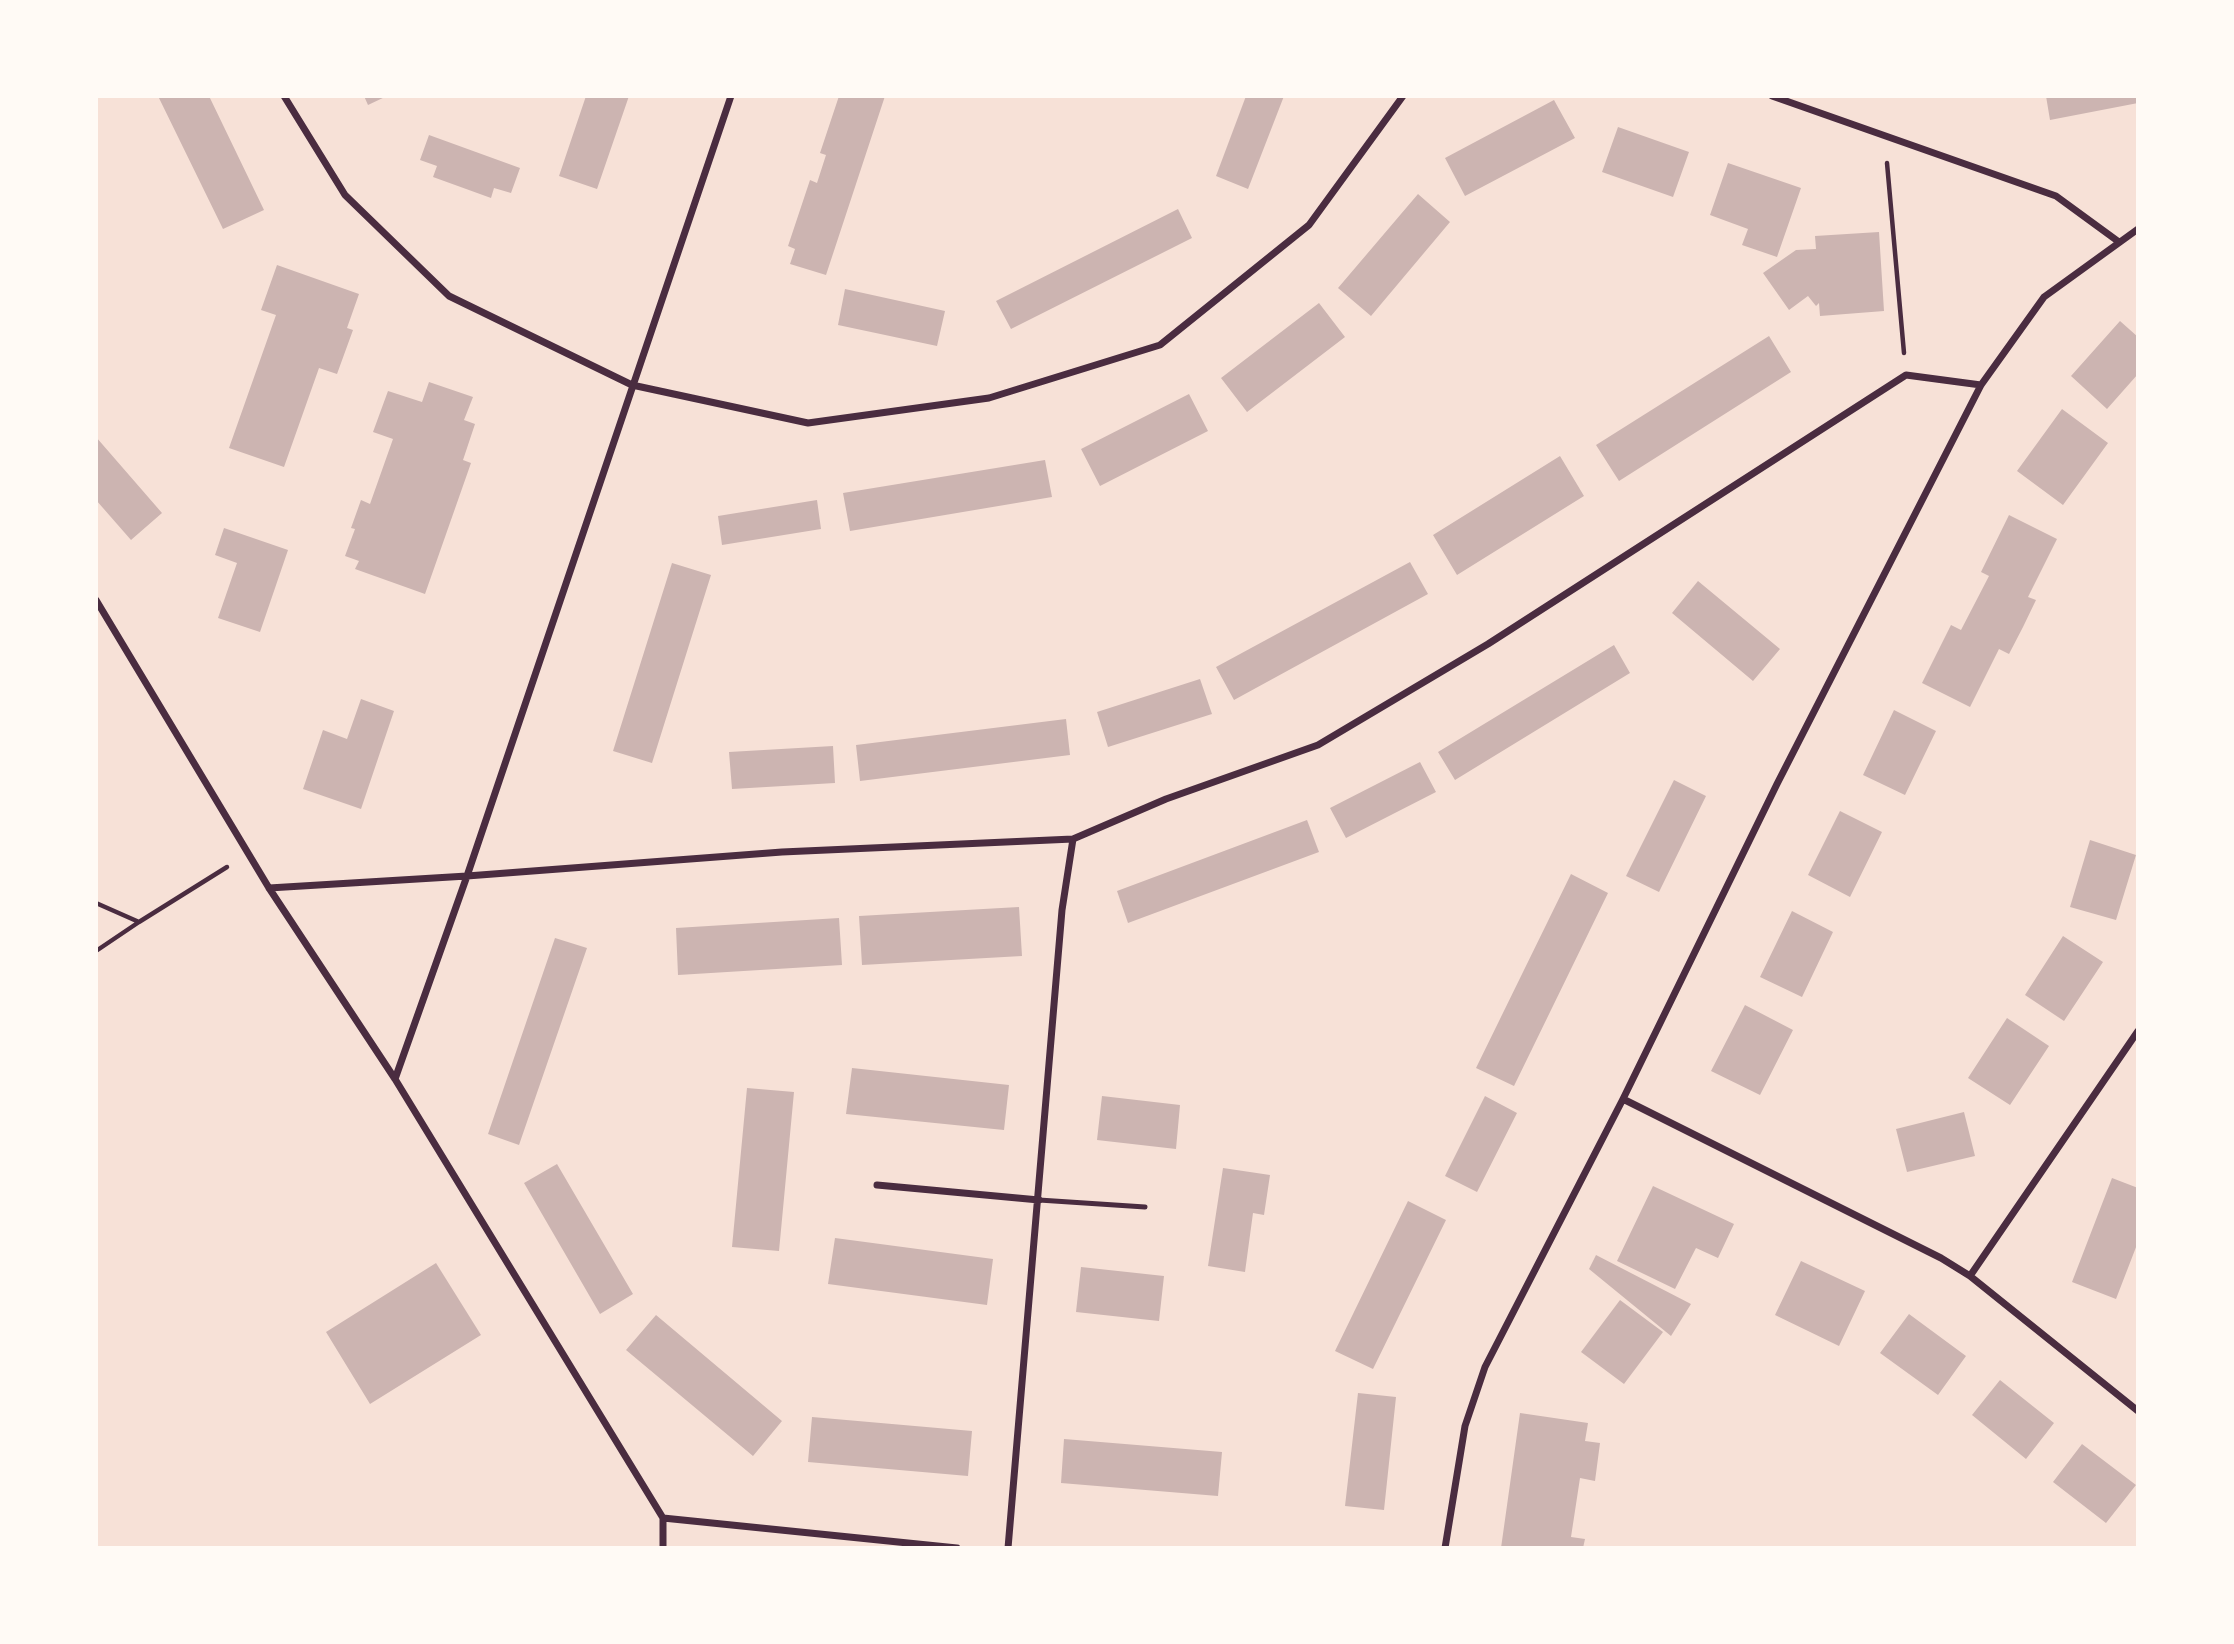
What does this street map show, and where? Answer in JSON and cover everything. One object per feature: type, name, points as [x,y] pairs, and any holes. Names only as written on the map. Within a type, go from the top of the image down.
[{"type":"street","points":[[284,96],[345,195],[449,296],[632,385],[808,423],[989,398],[1160,345],[1309,225],[1403,96]]},
{"type":"street","points":[[395,1079],[467,876],[731,96]]},
{"type":"street","points":[[1772,96],[2056,196],[2119,242]]},
{"type":"street","points":[[1445,1548],[1465,1426],[1485,1367],[1623,1099],[1777,784],[1980,385],[2044,297],[2138,229]]},
{"type":"street","points":[[269,888],[782,852],[1073,839],[1166,799],[1318,745],[1488,644],[1906,374],[1980,385]]},
{"type":"street","points":[[96,600],[269,888],[395,1079],[663,1518],[663,1548]]},
{"type":"street","points":[[1009,1548],[1062,910],[1073,839]]},
{"type":"street","points":[[1970,1276],[2138,1031]]},
{"type":"street","points":[[1623,1099],[1941,1258],[1970,1276],[2138,1411]]},
{"type":"street","points":[[877,1185],[1039,1200]]},
{"type":"street","points":[[663,1518],[957,1548]]},
{"type":"lane","points":[[1039,1200],[1145,1207]]},
{"type":"path","points":[[1884,136],[1906,374]]},
{"type":"path","points":[[96,951],[249,854]]},
{"type":"path","points":[[96,903],[139,922]]},
{"type":"building","points":[[158,96],[209,96],[264,210],[223,229]]},
{"type":"building","points":[[364,96],[387,96],[368,105]]},
{"type":"building","points":[[586,96],[629,96],[597,189],[559,176]]},
{"type":"building","points":[[839,96],[885,96],[826,275],[790,264],[795,249],[788,246],[810,180],[817,183],[826,155],[820,153]]},
{"type":"building","points":[[1246,96],[1284,96],[1248,189],[1216,176]]},
{"type":"building","points":[[2046,96],[2138,96],[2138,103],[2050,120]]},
{"type":"building","points":[[1554,100],[1575,138],[1465,196],[1445,158]]},
{"type":"building","points":[[1618,127],[1689,152],[1673,197],[1602,172]]},
{"type":"building","points":[[429,135],[520,168],[511,193],[494,188],[491,198],[433,177],[437,166],[420,160]]},
{"type":"building","points":[[1728,163],[1801,188],[1777,257],[1742,245],[1748,229],[1710,215]]},
{"type":"building","points":[[1418,194],[1450,222],[1371,316],[1338,288]]},
{"type":"building","points":[[1178,209],[1192,238],[1011,329],[996,301]]},
{"type":"building","points":[[1879,232],[1884,311],[1820,316],[1819,303],[1816,306],[1808,296],[1789,310],[1763,273],[1796,250],[1816,249],[1815,236]]},
{"type":"building","points":[[277,265],[359,294],[347,328],[353,330],[337,374],[319,368],[284,467],[229,448],[276,315],[261,310]]},
{"type":"building","points":[[845,289],[945,311],[937,346],[838,325]]},
{"type":"building","points":[[1319,303],[1345,337],[1247,412],[1221,378]]},
{"type":"building","points":[[2120,321],[2138,337],[2138,374],[2107,409],[2071,376]]},
{"type":"building","points":[[1769,336],[1791,372],[1619,481],[1596,445]]},
{"type":"building","points":[[429,382],[473,397],[464,420],[475,424],[463,460],[471,463],[425,594],[355,569],[359,561],[345,556],[355,529],[351,528],[361,500],[370,504],[393,439],[373,432],[388,391],[422,402]]},
{"type":"building","points":[[1189,394],[1208,431],[1100,486],[1081,449]]},
{"type":"building","points":[[2062,409],[2108,443],[2063,505],[2017,471]]},
{"type":"building","points":[[96,437],[162,513],[131,540],[96,500]]},
{"type":"building","points":[[1560,456],[1584,496],[1457,575],[1433,535]]},
{"type":"building","points":[[1045,460],[1052,497],[850,531],[843,493]]},
{"type":"building","points":[[817,500],[821,529],[722,545],[718,516]]},
{"type":"building","points":[[2009,515],[2057,539],[2028,597],[2036,600],[2023,627],[2009,654],[1999,649],[1970,707],[1922,683],[1951,625],[1961,630],[1989,576],[1981,572]]},
{"type":"building","points":[[224,528],[288,550],[260,632],[218,618],[237,563],[215,555]]},
{"type":"building","points":[[1410,562],[1428,594],[1234,700],[1216,667]]},
{"type":"building","points":[[672,563],[711,575],[652,763],[613,751]]},
{"type":"building","points":[[1698,581],[1780,649],[1753,681],[1672,613]]},
{"type":"building","points":[[1614,645],[1630,673],[1455,780],[1438,752]]},
{"type":"building","points":[[1200,679],[1212,714],[1108,747],[1097,712]]},
{"type":"building","points":[[361,699],[394,711],[361,809],[303,789],[323,730],[347,739]]},
{"type":"building","points":[[1894,710],[1936,731],[1905,795],[1863,775]]},
{"type":"building","points":[[1066,719],[1070,755],[860,781],[856,745]]},
{"type":"building","points":[[833,746],[835,783],[732,789],[729,752]]},
{"type":"building","points":[[1420,762],[1436,792],[1346,838],[1330,808]]},
{"type":"building","points":[[1674,780],[1706,796],[1659,892],[1626,876]]},
{"type":"building","points":[[1840,811],[1882,832],[1850,897],[1808,875]]},
{"type":"building","points":[[1307,820],[1319,852],[1128,923],[1117,891]]},
{"type":"building","points":[[2090,840],[2136,855],[2116,920],[2070,907]]},
{"type":"building","points":[[1571,874],[1608,893],[1514,1086],[1476,1068]]},
{"type":"building","points":[[1019,907],[1022,956],[862,965],[859,916]]},
{"type":"building","points":[[1792,911],[1833,932],[1802,997],[1760,977]]},
{"type":"building","points":[[839,918],[842,965],[678,975],[676,928]]},
{"type":"building","points":[[2063,936],[2103,962],[2064,1021],[2025,995]]},
{"type":"building","points":[[555,938],[587,948],[519,1145],[488,1134]]},
{"type":"building","points":[[1745,1005],[1793,1030],[1760,1095],[1711,1071]]},
{"type":"building","points":[[2007,1018],[2049,1046],[2010,1105],[1968,1078]]},
{"type":"building","points":[[852,1068],[1009,1085],[1004,1130],[846,1114]]},
{"type":"building","points":[[747,1088],[794,1092],[779,1251],[732,1247]]},
{"type":"building","points":[[1102,1096],[1180,1105],[1176,1149],[1097,1140]]},
{"type":"building","points":[[1485,1096],[1517,1113],[1477,1192],[1445,1176]]},
{"type":"building","points":[[1964,1112],[1975,1156],[1907,1172],[1896,1129]]},
{"type":"building","points":[[557,1164],[633,1294],[600,1314],[524,1183]]},
{"type":"building","points":[[1223,1168],[1270,1175],[1264,1215],[1253,1213],[1245,1272],[1208,1266]]},
{"type":"building","points":[[2112,1178],[2138,1188],[2138,1242],[2116,1299],[2072,1282]]},
{"type":"building","points":[[1653,1186],[1734,1224],[1718,1258],[1696,1248],[1675,1289],[1617,1261]]},
{"type":"building","points":[[1408,1201],[1446,1220],[1373,1369],[1335,1351]]},
{"type":"building","points":[[835,1238],[993,1259],[987,1305],[828,1284]]},
{"type":"building","points":[[1596,1255],[1691,1304],[1671,1336],[1589,1269]]},
{"type":"building","points":[[1801,1261],[1865,1291],[1839,1346],[1775,1315]]},
{"type":"building","points":[[436,1263],[481,1335],[370,1404],[326,1332]]},
{"type":"building","points":[[1081,1267],[1164,1276],[1159,1321],[1076,1312]]},
{"type":"building","points":[[1620,1300],[1663,1332],[1624,1384],[1581,1352]]},
{"type":"building","points":[[1909,1314],[1966,1356],[1938,1395],[1880,1353]]},
{"type":"building","points":[[656,1315],[782,1421],[753,1456],[626,1350]]},
{"type":"building","points":[[2000,1380],[2054,1423],[2026,1459],[1972,1415]]},
{"type":"building","points":[[1358,1393],[1396,1397],[1384,1510],[1345,1506]]},
{"type":"building","points":[[1520,1413],[1588,1423],[1585,1441],[1600,1443],[1595,1481],[1580,1478],[1571,1537],[1585,1539],[1583,1548],[1501,1548]]},
{"type":"building","points":[[812,1417],[972,1431],[968,1476],[808,1462]]},
{"type":"building","points":[[1064,1439],[1222,1452],[1218,1496],[1061,1483]]},
{"type":"building","points":[[2082,1444],[2136,1485],[2106,1523],[2053,1482]]}]
